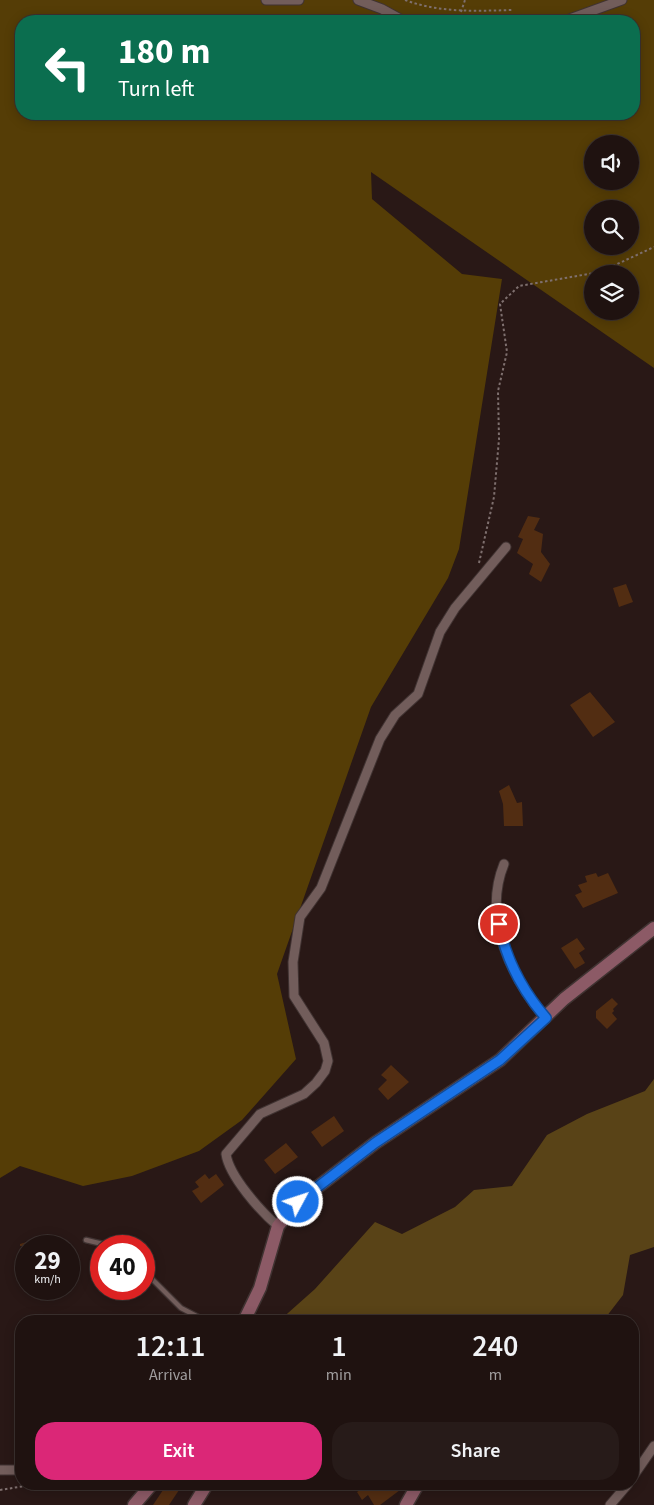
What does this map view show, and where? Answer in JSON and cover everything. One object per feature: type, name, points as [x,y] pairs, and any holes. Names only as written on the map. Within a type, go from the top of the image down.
[{"type":"street","points":[[266,0],[299,0]]},
{"type":"street","points":[[358,0],[393,15]]},
{"type":"street","points":[[581,15],[622,0]]},
{"type":"street","points":[[278,1226],[262,1211],[245,1188],[228,1162],[226,1154],[258,1116],[304,1094],[316,1083],[326,1067],[327,1053],[323,1039],[294,996],[293,962],[300,918],[321,888],[380,738],[395,715],[418,694],[440,632],[454,608],[506,547]]},
{"type":"street","points":[[504,864],[497,892],[497,913],[502,939],[517,979],[546,1018]]},
{"type":"street","points":[[247,1315],[260,1288],[278,1226],[298,1202],[322,1182],[395,1129],[500,1060],[568,996],[654,928]]},
{"type":"street","points":[[639,1468],[654,1446]]},
{"type":"street","points":[[0,1470],[15,1470]]},
{"type":"street","points":[[134,1505],[147,1490]]},
{"type":"street","points":[[194,1505],[204,1490]]},
{"type":"street","points":[[406,1505],[415,1490]]},
{"type":"street","points":[[610,1505],[623,1490]]},
{"type":"lane","points":[[86,1240],[90,1241]]},
{"type":"lane","points":[[155,1282],[181,1308],[194,1315]]},
{"type":"path","points":[[405,0],[421,6],[461,12],[512,10]]},
{"type":"path","points":[[461,12],[465,0]]},
{"type":"path","points":[[474,569],[480,562],[494,497],[499,440],[498,391],[507,352],[500,304],[519,286],[600,272],[654,247]]},
{"type":"path","points":[[0,1490],[15,1488]]},
{"type":"shaded area","points":[[0,0],[654,0],[654,368],[585,320],[639,320],[639,265],[584,265],[584,320],[371,172],[372,199],[462,274],[502,279],[459,549],[448,578],[371,707],[277,974],[296,1059],[242,1120],[199,1151],[132,1176],[83,1186],[20,1166],[0,1178]]},
{"type":"shaded area","points":[[654,1079],[654,1247],[630,1255],[623,1295],[608,1315],[286,1315],[315,1289],[375,1222],[402,1234],[455,1207],[474,1190],[512,1186],[547,1135],[587,1114],[645,1091]]},
{"type":"building","points":[[528,516],[540,518],[534,530],[543,534],[541,552],[550,564],[541,582],[529,574],[533,564],[517,553],[523,539],[518,537]]},
{"type":"building","points":[[626,584],[633,602],[619,607],[613,588]]},
{"type":"building","points":[[590,692],[615,722],[593,737],[570,705]]},
{"type":"building","points":[[509,785],[517,803],[522,802],[523,826],[504,826],[503,804],[499,791]]},
{"type":"building","points":[[596,873],[598,877],[608,873],[618,893],[583,908],[575,895],[582,892],[578,885],[587,882],[585,876]]},
{"type":"building","points":[[577,938],[585,949],[579,953],[585,963],[575,969],[561,948]]},
{"type":"building","points":[[612,998],[618,1004],[612,1013],[617,1019],[607,1029],[596,1018],[596,1011]]},
{"type":"building","points":[[391,1065],[409,1082],[388,1100],[378,1089],[387,1080],[381,1075]]},
{"type":"building","points":[[334,1116],[344,1131],[322,1147],[311,1132]]},
{"type":"building","points":[[286,1143],[298,1157],[275,1174],[264,1160]]},
{"type":"building","points":[[205,1174],[209,1179],[216,1174],[224,1185],[201,1203],[192,1191],[199,1187],[195,1182]]},
{"type":"building","points":[[163,1490],[179,1490],[169,1505],[153,1505]]},
{"type":"building","points":[[360,1490],[400,1490],[380,1505],[374,1505],[368,1495],[362,1500],[357,1492]]},
{"type":"route","points":[[298,1202],[375,1143],[500,1060],[518,1046],[546,1018],[532,1002],[517,979],[506,952],[499,924]]}]
